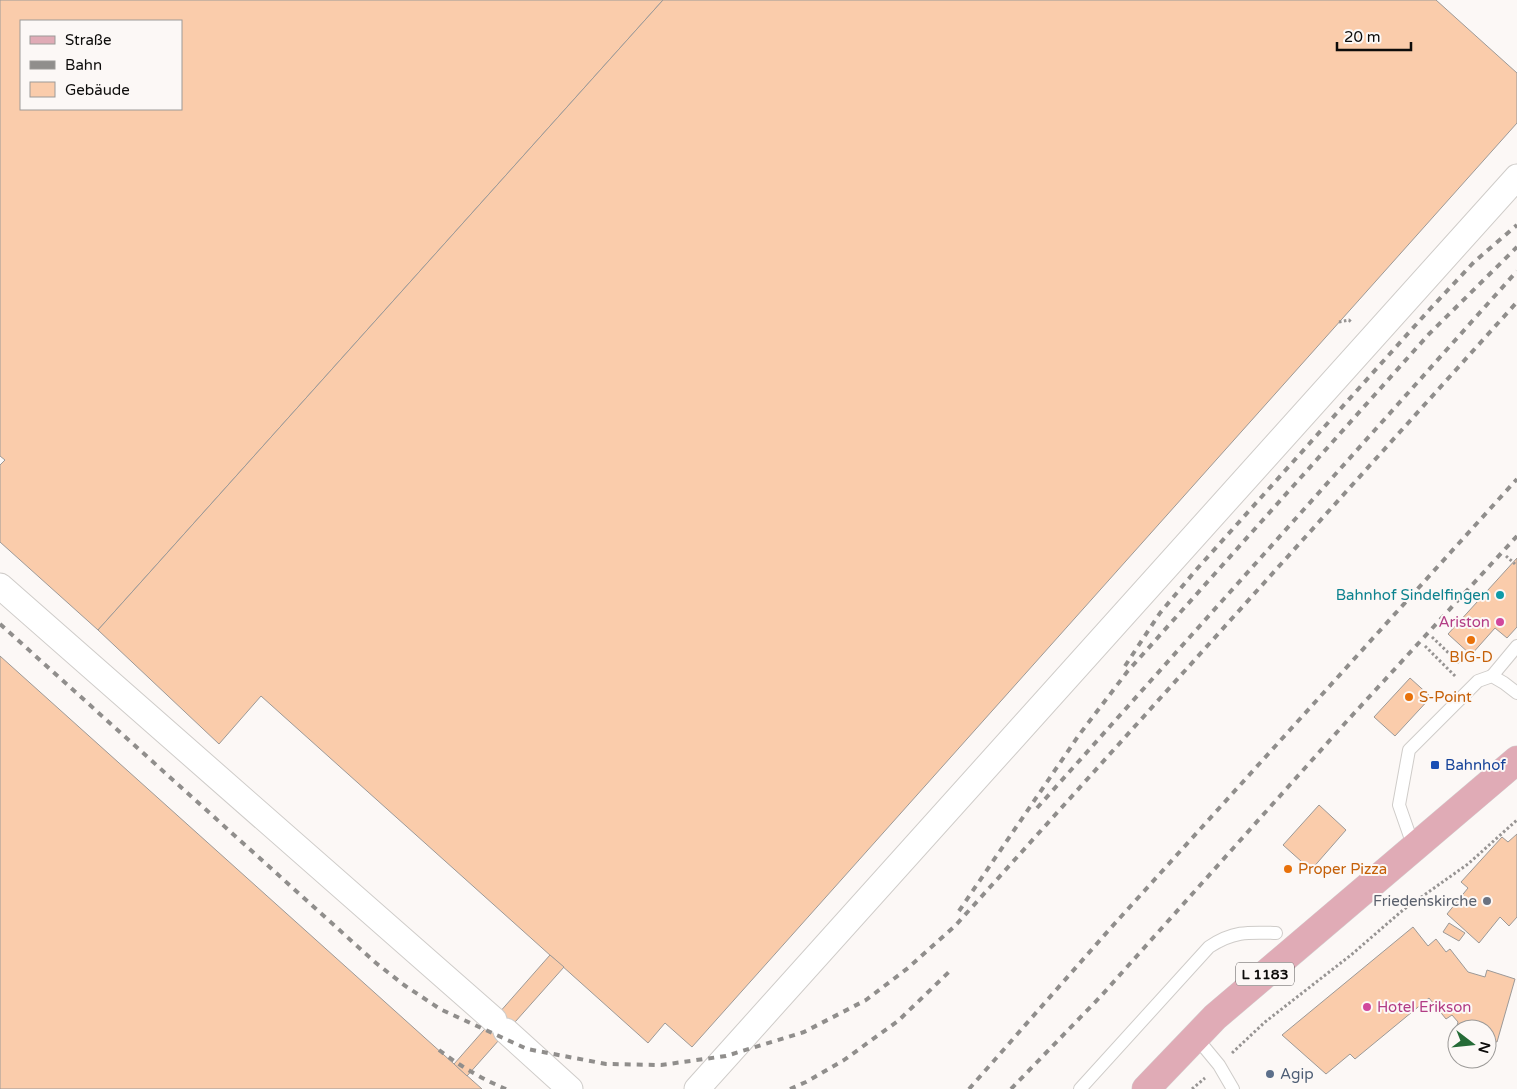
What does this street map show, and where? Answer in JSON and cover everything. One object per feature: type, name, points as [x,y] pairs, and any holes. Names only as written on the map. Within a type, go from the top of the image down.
[{"type":"main road","name":"L 1183","points":[[1146,1089],[1214,1017],[1517,760]]},
{"type":"street","points":[[696,1089],[1517,177]]},
{"type":"street","points":[[0,586],[500,1025],[570,1089]]},
{"type":"lane","points":[[1414,848],[1399,805],[1409,750],[1478,681],[1492,676],[1517,646]]},
{"type":"lane","points":[[1492,676],[1517,693]]},
{"type":"lane","points":[[1080,1089],[1210,947],[1222,938],[1246,932],[1276,933]]},
{"type":"lane","points":[[1196,1036],[1219,1064],[1233,1089]]},
{"type":"path","points":[[1506,556],[1515,564]]},
{"type":"path","points":[[1432,637],[1458,662],[1467,652]]},
{"type":"path","points":[[1425,646],[1470,690]]},
{"type":"path","points":[[1192,1089],[1265,1022],[1351,955],[1403,910],[1468,864],[1517,820]]},
{"type":"building","points":[[0,0],[663,0],[98,630],[0,542],[0,465],[5,460],[0,456]]},
{"type":"building","points":[[663,0],[1436,0],[1517,73],[1517,123],[692,1047],[665,1023],[648,1043],[261,696],[219,744],[98,630]]},
{"type":"building","name":"Bahnhof Sindelfingen","points":[[1517,558],[1517,627],[1507,638],[1495,628],[1471,655],[1448,634]]},
{"type":"building","points":[[0,656],[454,1064],[482,1089],[0,1089]]},
{"type":"building","points":[[1410,678],[1431,697],[1395,736],[1374,717]]},
{"type":"building","points":[[1319,805],[1346,830],[1311,870],[1283,845]]},
{"type":"building","name":"Friedenskirche","points":[[1517,834],[1517,917],[1509,926],[1500,917],[1479,943],[1447,914],[1468,888],[1461,882],[1502,837],[1508,842]]},
{"type":"building","points":[[1449,923],[1465,933],[1459,941],[1443,932]]},
{"type":"building","name":"Hotel Erikson","points":[[1413,927],[1428,946],[1436,939],[1446,952],[1450,949],[1468,972],[1485,977],[1487,970],[1515,979],[1497,1042],[1497,1019],[1455,1019],[1452,1015],[1446,1019],[1429,998],[1355,1059],[1350,1054],[1326,1074],[1282,1035]]},
{"type":"building","points":[[550,955],[564,967],[467,1076],[454,1064]]},
{"type":"railway","points":[[1125,666],[1160,613],[1196,570],[1430,309],[1474,262],[1517,225]]},
{"type":"railway","points":[[959,911],[1079,735],[1127,672],[1429,334],[1517,247]]},
{"type":"railway","points":[[1037,808],[1517,271]]},
{"type":"railway","points":[[0,624],[376,963],[404,985],[440,1009],[527,1049],[606,1064],[661,1065],[726,1056],[804,1032],[866,1000],[908,968],[955,926],[1517,302]]},
{"type":"railway","points":[[969,1089],[1108,931],[1517,479]]},
{"type":"railway","points":[[1011,1089],[1101,996],[1347,721],[1517,536]]},
{"type":"railway","points":[[790,1089],[844,1060],[898,1021],[952,969]]},
{"type":"railway","points":[[439,1050],[471,1072],[506,1089]]},
{"type":"place","name":"Bahnhof Sindelfingen","points":[[1500,595]]},
{"type":"place","name":"Ariston","points":[[1500,622]]},
{"type":"place","name":"BIG-D","points":[[1471,640]]},
{"type":"place","name":"S-Point","points":[[1409,697]]},
{"type":"place","name":"Bahnhof","points":[[1435,765]]},
{"type":"place","name":"Proper Pizza","points":[[1288,869]]},
{"type":"place","name":"Friedenskirche","points":[[1487,901]]},
{"type":"place","name":"Hotel Erikson","points":[[1367,1007]]},
{"type":"place","name":"Agip","points":[[1270,1074]]}]
